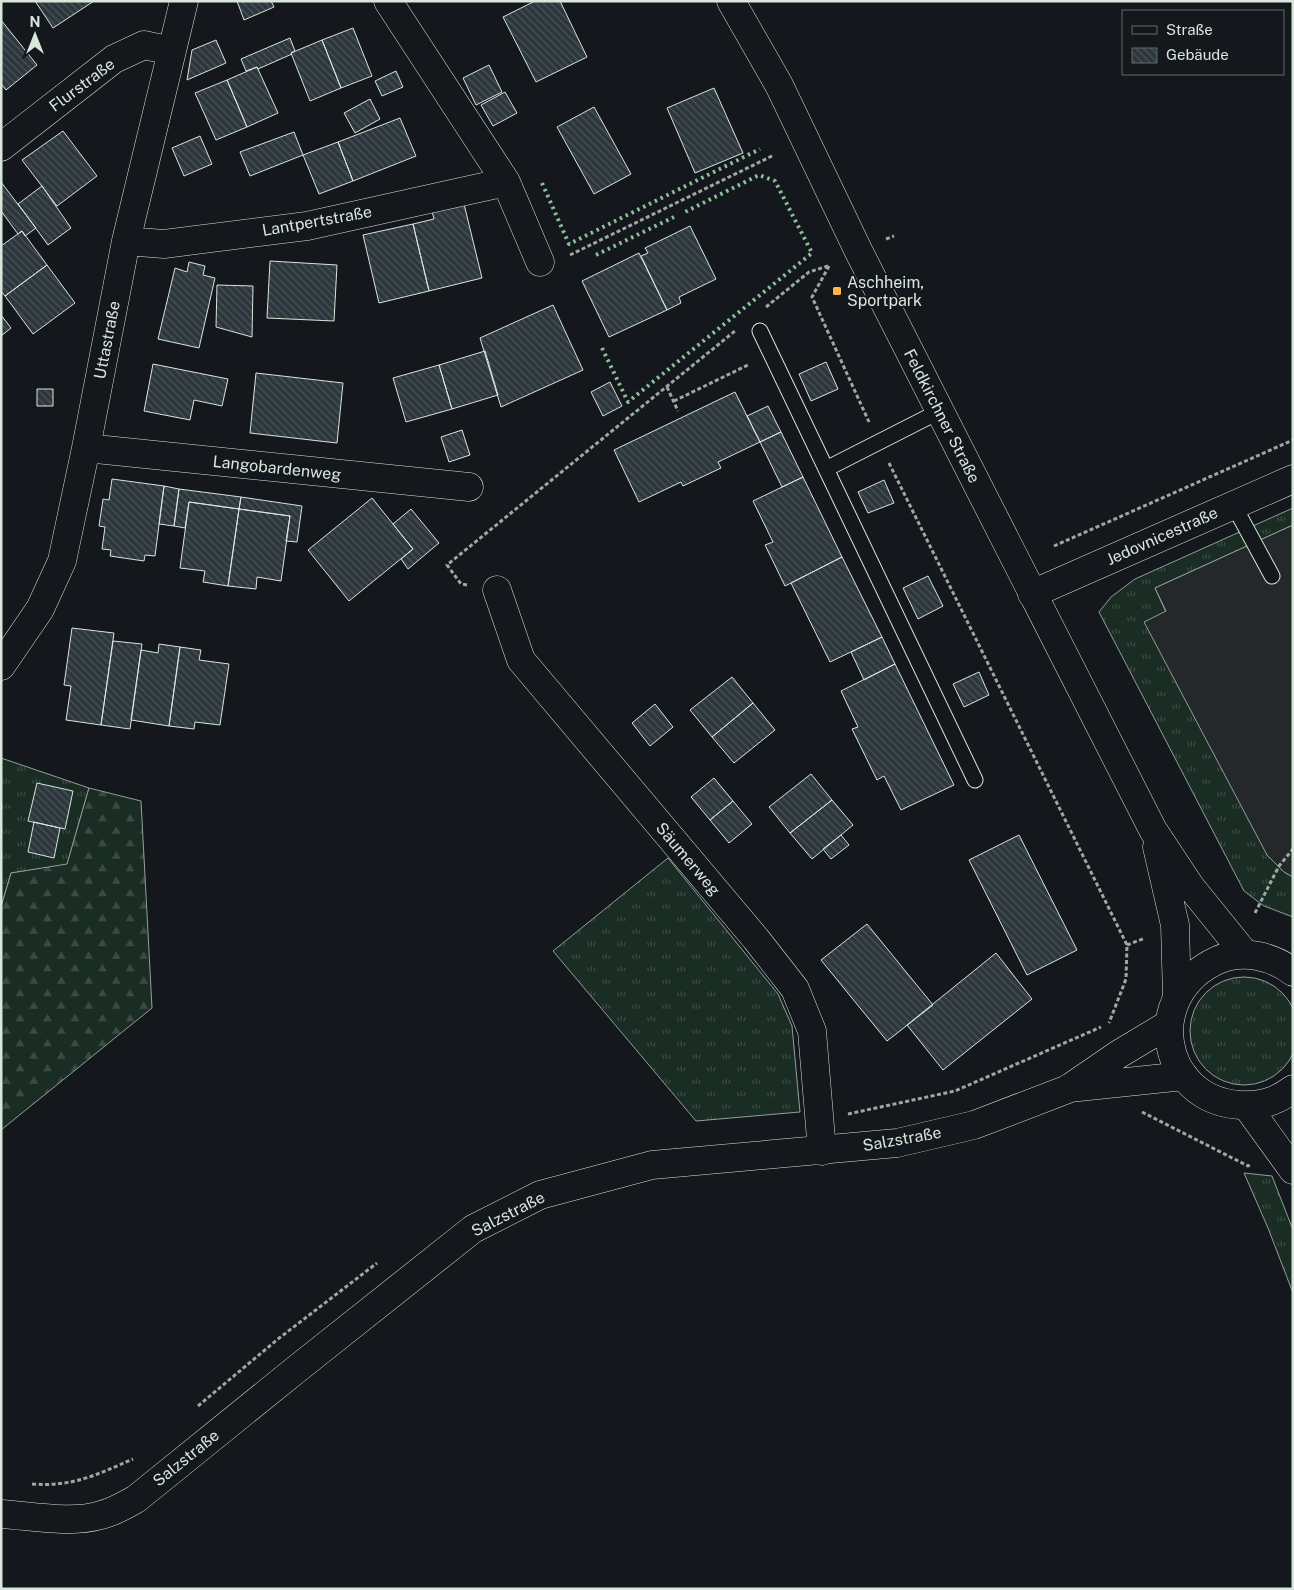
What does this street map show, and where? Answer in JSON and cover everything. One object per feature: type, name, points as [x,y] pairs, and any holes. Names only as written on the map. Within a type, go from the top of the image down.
[{"type":"street","name":"Uttastraße","points":[[1,666],[40,609],[62,561],[126,241],[184,1]]},
{"type":"street","points":[[388,1],[506,182],[540,262]]},
{"type":"street","name":"Feldkirchner Straße","points":[[731,1],[779,85],[859,252],[1153,830],[1190,886],[1244,954]]},
{"type":"street","name":"Flurstraße","points":[[1,147],[114,59],[144,45],[172,51]]},
{"type":"street","name":"Lantpertstraße","points":[[126,241],[164,244],[307,226],[506,182]]},
{"type":"street","name":"Langobardenweg","points":[[86,448],[469,487]]},
{"type":"street","name":"Jedovnicestraße","points":[[1032,594],[1293,479]]},
{"type":"street","name":"Säumerweg","points":[[497,590],[521,660],[756,939],[795,989],[812,1031],[822,1151]]},
{"type":"street","name":"Feldkirchner Straße","points":[[1153,830],[1175,925],[1176,996]]},
{"type":"street","points":[[1293,972],[1281,963],[1263,956],[1244,954],[1224,957],[1205,966],[1188,979],[1176,996],[1169,1024],[1172,1051],[1184,1076],[1197,1090],[1213,1099],[1227,1104],[1256,1106],[1280,1098],[1293,1089]]},
{"type":"street","name":"Salzstraße","points":[[1,1514],[74,1520],[100,1516],[118,1509],[136,1498],[473,1229],[540,1195],[652,1165],[897,1143],[974,1125],[1068,1088],[1169,1024]]},
{"type":"street","name":"Salzstraße","points":[[1068,1088],[1184,1076]]},
{"type":"street","points":[[1246,1105],[1293,1170]]},
{"type":"lane","points":[[760,331],[975,780]]},
{"type":"lane","points":[[826,469],[940,411]]},
{"type":"lane","points":[[1233,504],[1272,576]]},
{"type":"path","points":[[568,256],[774,155]]},
{"type":"path","points":[[764,309],[809,272],[829,266],[812,297],[878,442],[1127,945]]},
{"type":"path","points":[[497,590],[461,584],[447,565],[741,327]]},
{"type":"path","points":[[674,401],[771,353]]},
{"type":"path","points":[[667,387],[678,411]]},
{"type":"path","points":[[1054,546],[1293,440]]},
{"type":"path","points":[[1255,913],[1279,866],[1293,849]]},
{"type":"green space","points":[[1293,508],[1293,525],[1155,588],[1284,872],[1293,877],[1293,917],[1264,906],[1244,891],[1099,612],[1111,597],[1135,579]]},
{"type":"green space","points":[[1,758],[89,788],[67,865],[11,873],[1,907]]},
{"type":"green space","points":[[89,788],[141,801],[152,1008],[1,1130],[1,907],[11,873],[67,864]]},
{"type":"green space","points":[[668,858],[778,994],[792,1026],[800,1112],[696,1121],[553,951]]},
{"type":"green space","points":[[1244,977],[1265,981],[1282,993],[1294,1010],[1294,1052],[1282,1069],[1265,1081],[1244,1085],[1223,1081],[1206,1069],[1194,1052],[1190,1031],[1194,1010],[1206,993],[1223,981]]},
{"type":"green space","points":[[1244,1173],[1272,1176],[1293,1230],[1293,1293],[1268,1228]]},
{"type":"shaded area","points":[[1293,525],[1293,877],[1284,872],[1267,855],[1144,622],[1166,611],[1155,588]]},
{"type":"building","points":[[35,1],[94,1],[53,28]]},
{"type":"building","points":[[237,1],[271,1],[274,7],[244,20]]},
{"type":"building","points":[[535,1],[560,1],[587,57],[536,82],[503,17]]},
{"type":"building","points":[[1,20],[37,65],[6,90],[1,84]]},
{"type":"building","points":[[353,28],[372,76],[341,88],[322,40]]},
{"type":"building","points":[[290,38],[295,51],[292,54],[258,69],[257,67],[246,71],[241,59]]},
{"type":"building","points":[[216,40],[226,63],[187,80],[192,50]]},
{"type":"building","points":[[322,40],[341,88],[310,101],[291,53]]},
{"type":"building","points":[[489,65],[502,92],[476,105],[463,78]]},
{"type":"building","points":[[257,67],[278,113],[247,127],[227,80]]},
{"type":"building","points":[[396,71],[403,87],[382,96],[375,81]]},
{"type":"building","points":[[227,80],[247,127],[216,140],[195,93]]},
{"type":"building","points":[[714,88],[743,153],[695,173],[667,108]]},
{"type":"building","points":[[505,92],[517,113],[493,126],[481,105]]},
{"type":"building","points":[[370,99],[380,119],[355,133],[344,113]]},
{"type":"building","points":[[594,107],[631,174],[594,194],[557,127]]},
{"type":"building","points":[[400,118],[416,156],[353,181],[338,142]]},
{"type":"building","points":[[63,131],[97,176],[57,206],[22,160]]},
{"type":"building","points":[[294,132],[303,155],[250,176],[240,152]]},
{"type":"building","points":[[200,136],[212,164],[184,176],[172,148]]},
{"type":"building","points":[[338,142],[353,181],[319,194],[303,155]]},
{"type":"building","points":[[1,182],[36,228],[25,236],[22,231],[18,234],[1,211]]},
{"type":"building","points":[[42,186],[71,228],[48,245],[18,204]]},
{"type":"building","points":[[464,204],[482,278],[429,291],[413,224],[434,219],[432,211]]},
{"type":"building","points":[[413,224],[429,291],[379,303],[363,235]]},
{"type":"building","points":[[690,226],[716,279],[679,297],[681,303],[667,310],[641,256],[648,253],[645,248]]},
{"type":"building","points":[[22,231],[47,265],[5,296],[1,291],[1,246]]},
{"type":"building","points":[[639,253],[667,310],[609,337],[582,281]]},
{"type":"building","points":[[270,261],[337,265],[334,321],[267,318]]},
{"type":"building","points":[[189,262],[205,266],[203,275],[215,278],[199,348],[158,339],[175,268],[187,272]]},
{"type":"building","points":[[47,265],[75,303],[33,334],[5,296]]},
{"type":"building","points":[[217,285],[253,286],[252,337],[216,327]]},
{"type":"building","points":[[553,305],[583,370],[501,407],[480,338]]},
{"type":"building","points":[[1,315],[11,328],[1,336]]},
{"type":"building","points":[[485,351],[498,395],[452,409],[439,365]]},
{"type":"building","points":[[826,362],[838,389],[811,401],[799,374]]},
{"type":"building","points":[[153,364],[228,379],[222,406],[194,400],[190,420],[144,411]]},
{"type":"building","points":[[439,365],[452,409],[406,422],[393,378]]},
{"type":"building","points":[[256,373],[343,383],[337,443],[250,433]]},
{"type":"building","points":[[610,382],[622,406],[603,416],[591,392]]},
{"type":"building","points":[[37,389],[53,389],[53,406],[37,406]]},
{"type":"building","points":[[735,392],[760,442],[718,462],[721,468],[683,486],[681,482],[639,502],[614,450]]},
{"type":"building","points":[[768,406],[781,432],[760,442],[747,416]]},
{"type":"building","points":[[462,430],[470,455],[449,462],[441,437]]},
{"type":"building","points":[[781,432],[803,477],[782,487],[760,442]]},
{"type":"building","points":[[803,477],[842,557],[785,586],[765,545],[773,542],[753,501]]},
{"type":"building","points":[[112,479],[164,486],[155,556],[145,555],[144,561],[110,556],[111,550],[102,549],[105,527],[99,526],[103,499],[109,500]]},
{"type":"building","points":[[884,480],[894,503],[868,513],[858,492]]},
{"type":"building","points":[[164,486],[179,489],[174,526],[159,524]]},
{"type":"building","points":[[179,489],[241,497],[239,509],[189,502],[185,528],[174,526]]},
{"type":"building","points":[[241,497],[302,506],[297,542],[286,541],[290,516],[239,509]]},
{"type":"building","points":[[372,498],[413,549],[349,601],[308,550]]},
{"type":"building","points":[[189,502],[239,509],[228,586],[203,582],[205,571],[180,568]]},
{"type":"building","points":[[239,509],[290,516],[281,581],[257,577],[256,589],[228,586]]},
{"type":"building","points":[[411,509],[439,543],[408,569],[401,559],[413,549],[393,524]]},
{"type":"building","points":[[842,557],[882,637],[830,662],[791,583]]},
{"type":"building","points":[[928,576],[943,606],[918,619],[903,588]]},
{"type":"building","points":[[72,628],[114,633],[101,725],[66,720],[71,686],[64,685]]},
{"type":"building","points":[[882,637],[895,664],[864,680],[851,652]]},
{"type":"building","points":[[113,641],[142,644],[130,729],[101,725]]},
{"type":"building","points":[[159,644],[180,647],[169,726],[131,720],[141,650],[158,653]]},
{"type":"building","points":[[180,647],[201,650],[199,660],[229,664],[220,725],[195,722],[194,729],[169,726]]},
{"type":"building","points":[[895,664],[954,785],[901,810],[884,776],[877,780],[852,729],[858,727],[841,691]]},
{"type":"building","points":[[979,672],[989,695],[964,707],[953,684]]},
{"type":"building","points":[[732,677],[753,703],[712,737],[690,710]]},
{"type":"building","points":[[753,703],[775,730],[734,763],[712,737]]},
{"type":"building","points":[[655,704],[673,727],[650,746],[632,723]]},
{"type":"building","points":[[811,774],[832,800],[790,833],[769,807]]},
{"type":"building","points":[[714,778],[733,801],[710,820],[691,797]]},
{"type":"building","points":[[37,783],[73,791],[65,829],[28,821]]},
{"type":"building","points":[[832,800],[853,825],[812,859],[790,833]]},
{"type":"building","points":[[733,801],[752,824],[729,843],[710,820]]},
{"type":"building","points":[[34,822],[60,828],[54,858],[28,852]]},
{"type":"building","points":[[841,835],[849,845],[831,859],[823,849]]},
{"type":"building","points":[[1019,835],[1077,950],[1027,975],[969,860]]},
{"type":"building","points":[[867,924],[933,1005],[887,1041],[821,960]]},
{"type":"building","points":[[996,953],[1032,999],[943,1070],[907,1025]]},
{"type":"hedge","points":[[542,183],[569,244],[760,149]]},
{"type":"hedge","points":[[602,348],[628,402],[812,253],[775,181],[759,175],[685,212]]},
{"type":"hedge","points":[[596,255],[674,217]]},
{"type":"place","name":"Aschheim, Sportpark","points":[[837,291]]}]
